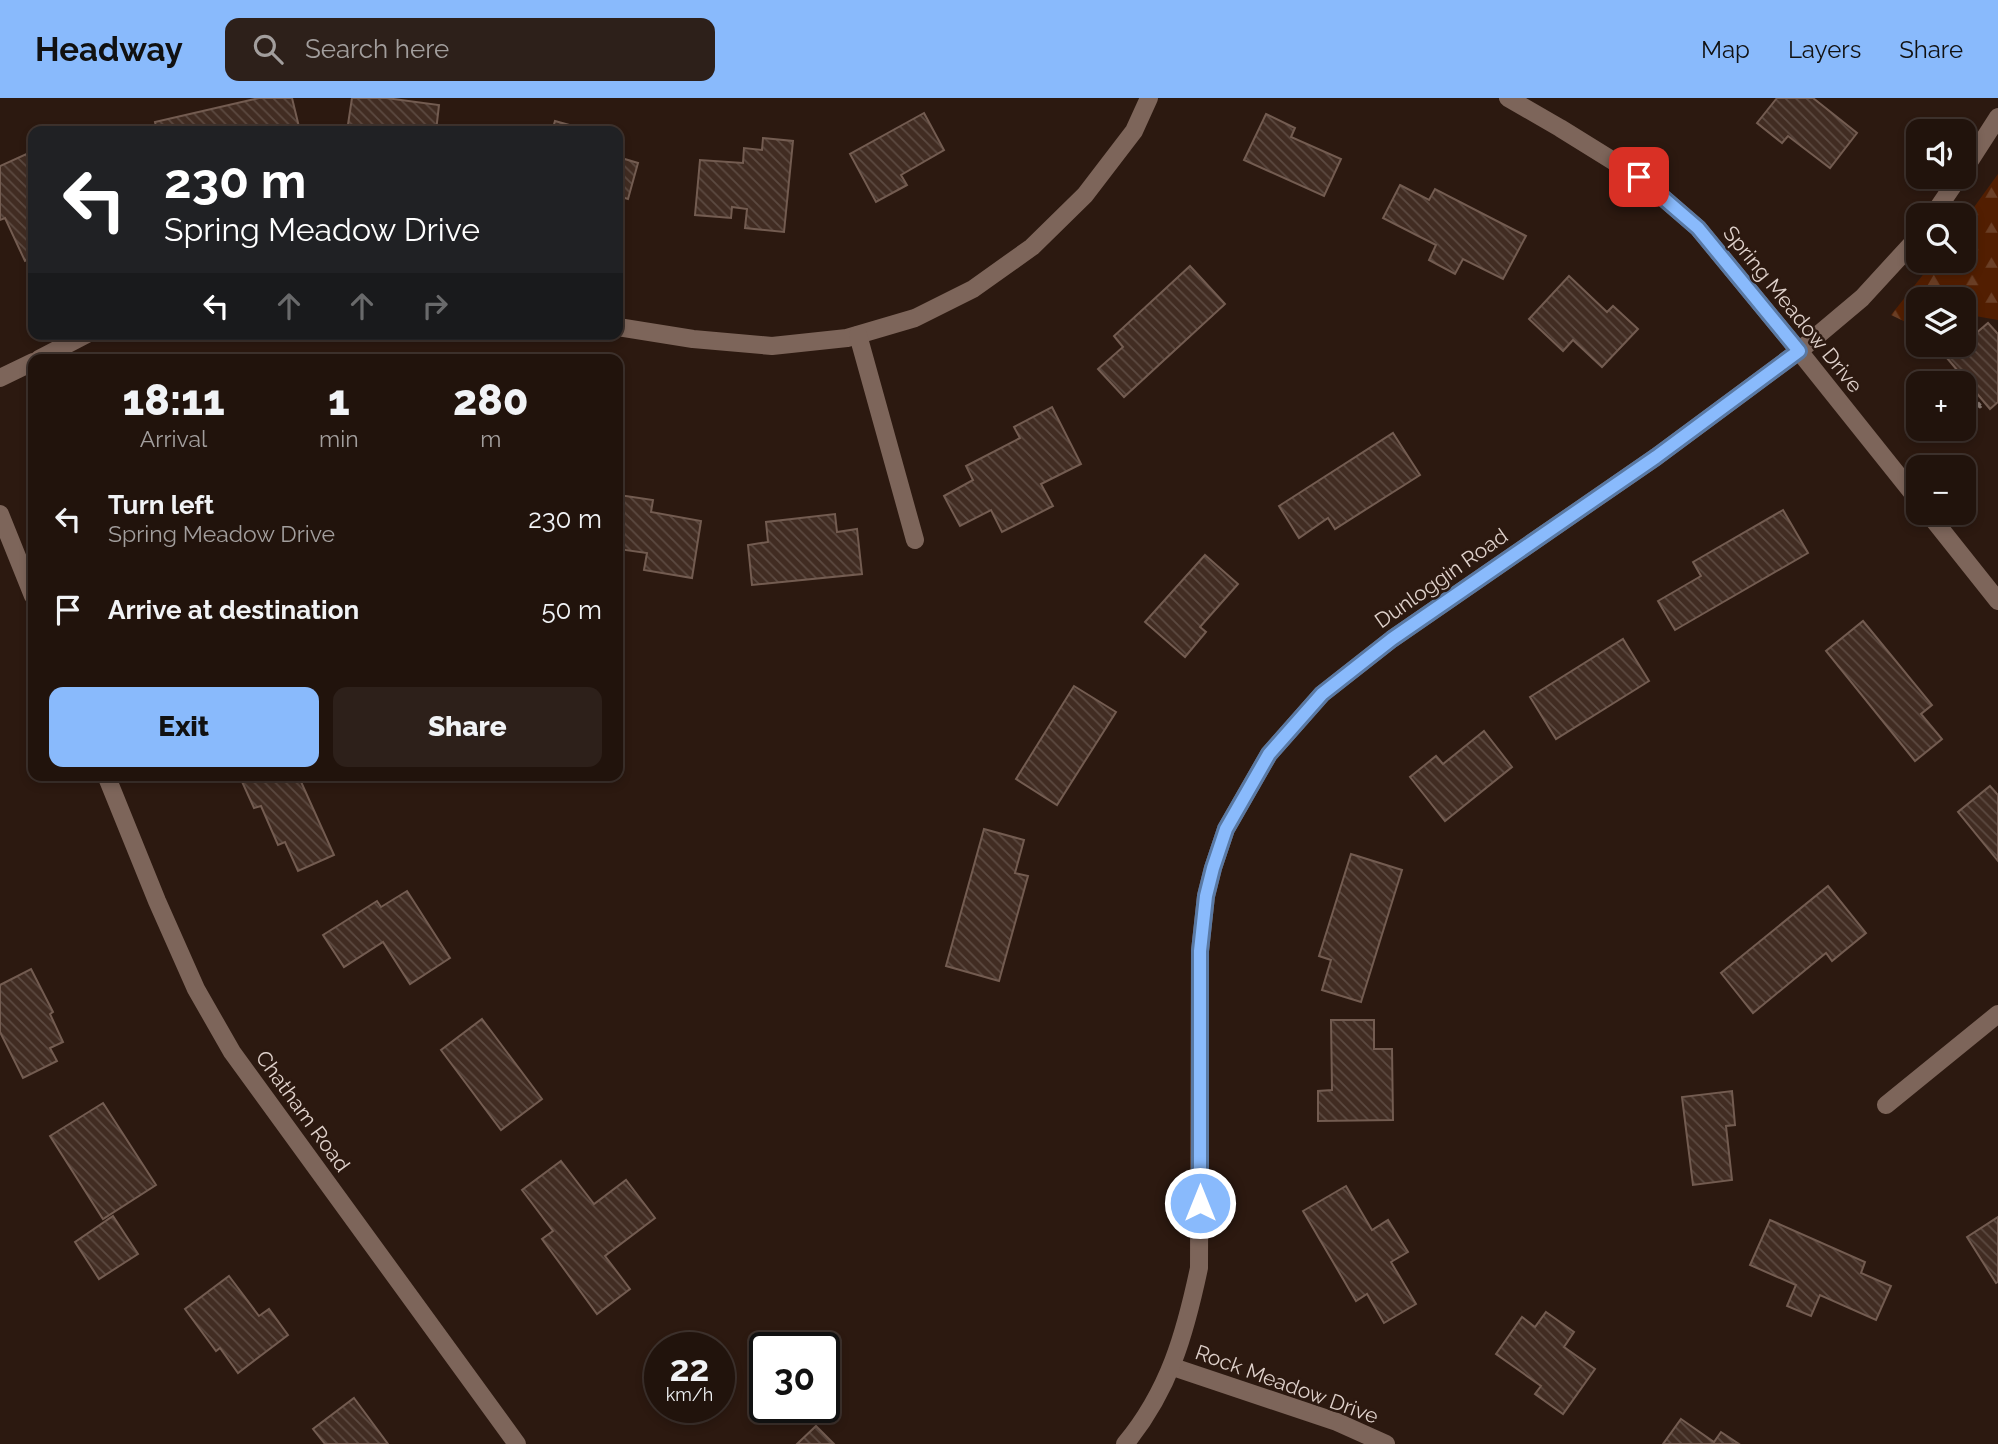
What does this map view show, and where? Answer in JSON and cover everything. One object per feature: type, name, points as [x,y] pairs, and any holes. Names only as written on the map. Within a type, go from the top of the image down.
[{"type":"street","points":[[623,328],[693,339],[772,346],[847,338],[915,318],[973,289],[1032,247],[1085,195],[1134,131],[1149,98]]},
{"type":"street","name":"Spring Meadow Drive","points":[[1508,98],[1639,177],[1698,228],[1906,485]]},
{"type":"street","points":[[1976,151],[1998,117]]},
{"type":"street","name":"Dunloggin Road","points":[[1125,1444],[1152,1406],[1172,1367],[1189,1314],[1199,1268],[1200,951],[1206,896],[1226,829],[1269,754],[1322,694],[1392,639],[1656,457],[1799,351],[1861,298],[1906,250]]},
{"type":"street","points":[[859,335],[915,540]]},
{"type":"street","points":[[49,354],[76,340]]},
{"type":"street","points":[[0,378],[28,364]]},
{"type":"street","points":[[0,514],[28,584]]},
{"type":"street","points":[[1938,525],[1998,601]]},
{"type":"street","name":"Chatham Road","points":[[108,781],[196,989],[232,1052],[517,1444]]},
{"type":"street","points":[[1886,1105],[1998,1014]]},
{"type":"street","name":"Rock Meadow Drive","points":[[1172,1367],[1337,1422],[1386,1444]]},
{"type":"path","points":[[1976,402],[1980,406],[1984,402]]},
{"type":"green space","points":[[1998,174],[1998,320],[1976,316],[1976,287],[1913,287],[1924,273],[1976,273],[1976,204]]},
{"type":"green space","points":[[1906,296],[1906,322],[1891,315]]},
{"type":"building","points":[[259,98],[292,98],[299,126],[156,126],[155,122]]},
{"type":"building","points":[[352,98],[386,98],[439,105],[437,126],[348,126]]},
{"type":"building","points":[[1777,98],[1813,98],[1857,133],[1830,168],[1788,136],[1782,143],[1757,123]]},
{"type":"building","points":[[924,113],[944,150],[901,175],[907,185],[876,202],[850,154]]},
{"type":"building","points":[[1266,114],[1295,128],[1291,137],[1341,159],[1324,196],[1244,160]]},
{"type":"building","points":[[555,121],[573,126],[554,126]]},
{"type":"building","points":[[763,138],[793,141],[784,232],[745,228],[747,209],[732,207],[731,218],[695,215],[700,160],[743,163],[744,148],[762,150]]},
{"type":"building","points":[[28,153],[28,260],[25,261],[5,218],[0,220],[0,166]]},
{"type":"building","points":[[623,158],[638,163],[628,199],[623,198]]},
{"type":"building","points":[[1400,185],[1429,200],[1435,189],[1526,236],[1503,279],[1463,259],[1455,274],[1429,260],[1436,245],[1383,218]]},
{"type":"building","points":[[1190,266],[1225,304],[1124,397],[1098,369],[1123,347],[1114,336]]},
{"type":"building","points":[[1569,276],[1607,312],[1613,306],[1638,329],[1602,367],[1573,340],[1563,351],[1529,319]]},
{"type":"building","points":[[1988,323],[1998,334],[1998,402],[1990,409],[1976,392],[1976,371],[1958,371],[1947,358],[1976,357],[1976,333]]},
{"type":"building","points":[[1052,407],[1081,464],[1041,484],[1053,506],[1002,532],[991,510],[960,526],[944,496],[973,480],[966,466],[1020,438],[1014,427]]},
{"type":"building","points":[[1393,433],[1420,475],[1335,529],[1328,518],[1299,538],[1279,506]]},
{"type":"building","points":[[623,496],[653,500],[651,512],[701,521],[692,578],[644,570],[647,553],[623,550]]},
{"type":"building","points":[[1783,510],[1808,553],[1675,630],[1658,601],[1701,576],[1693,562]]},
{"type":"building","points":[[835,514],[837,532],[857,529],[862,574],[752,585],[748,545],[768,542],[766,522]]},
{"type":"building","points":[[1205,555],[1238,584],[1200,627],[1206,632],[1185,657],[1145,622]]},
{"type":"building","points":[[1863,621],[1932,705],[1921,714],[1942,739],[1915,761],[1826,651]]},
{"type":"building","points":[[1623,639],[1649,681],[1556,739],[1530,697]]},
{"type":"building","points":[[1074,686],[1116,712],[1057,805],[1016,779]]},
{"type":"building","points":[[1484,731],[1512,767],[1445,821],[1410,777],[1436,756],[1443,764]]},
{"type":"building","points":[[242,781],[301,781],[334,855],[298,871],[285,842],[278,845],[261,806],[254,808]]},
{"type":"building","points":[[1990,786],[1998,795],[1998,861],[1958,812]]},
{"type":"building","points":[[984,829],[1024,840],[1015,873],[1028,876],[999,981],[946,966]]},
{"type":"building","points":[[1351,854],[1402,870],[1361,1002],[1322,990],[1331,960],[1319,956]]},
{"type":"building","points":[[1828,886],[1866,933],[1832,961],[1826,953],[1753,1013],[1721,973]]},
{"type":"building","points":[[407,891],[450,958],[410,984],[383,942],[344,967],[323,935],[377,901],[381,907]]},
{"type":"building","points":[[31,969],[53,1012],[50,1014],[63,1042],[50,1048],[57,1061],[23,1078],[0,1032],[0,985]]},
{"type":"building","points":[[482,1019],[542,1099],[501,1130],[441,1050]]},
{"type":"building","points":[[1331,1020],[1374,1020],[1374,1049],[1392,1049],[1393,1120],[1318,1121],[1318,1091],[1332,1090]]},
{"type":"building","points":[[1732,1091],[1735,1125],[1726,1126],[1732,1180],[1693,1185],[1682,1097]]},
{"type":"building","points":[[103,1103],[156,1185],[103,1219],[50,1136]]},
{"type":"building","points":[[561,1161],[594,1204],[626,1180],[655,1218],[605,1256],[630,1289],[597,1314],[542,1239],[553,1231],[522,1190]]},
{"type":"building","points":[[1346,1186],[1372,1230],[1388,1220],[1408,1252],[1391,1262],[1416,1304],[1384,1323],[1367,1294],[1356,1301],[1303,1211]]},
{"type":"building","points":[[113,1216],[138,1254],[99,1279],[75,1242]]},
{"type":"building","points":[[1998,1217],[1998,1282],[1996,1283],[1967,1237]]},
{"type":"building","points":[[1770,1220],[1865,1262],[1861,1273],[1891,1286],[1876,1320],[1820,1295],[1811,1316],[1787,1306],[1796,1285],[1750,1265]]},
{"type":"building","points":[[229,1276],[259,1316],[269,1309],[288,1335],[238,1373],[220,1348],[216,1351],[185,1309]]},
{"type":"building","points":[[1546,1312],[1574,1332],[1564,1347],[1595,1369],[1563,1414],[1535,1394],[1541,1386],[1496,1354],[1522,1317],[1535,1327]]},
{"type":"building","points":[[354,1398],[388,1444],[325,1444],[313,1429]]},
{"type":"building","points":[[1681,1419],[1714,1442],[1721,1432],[1739,1444],[1663,1444]]},
{"type":"building","points":[[816,1426],[834,1444],[797,1444]]},
{"type":"route","points":[[1200,1203],[1200,951],[1206,896],[1226,829],[1269,754],[1322,694],[1392,639],[1656,457],[1799,351],[1698,228],[1639,177]]}]
